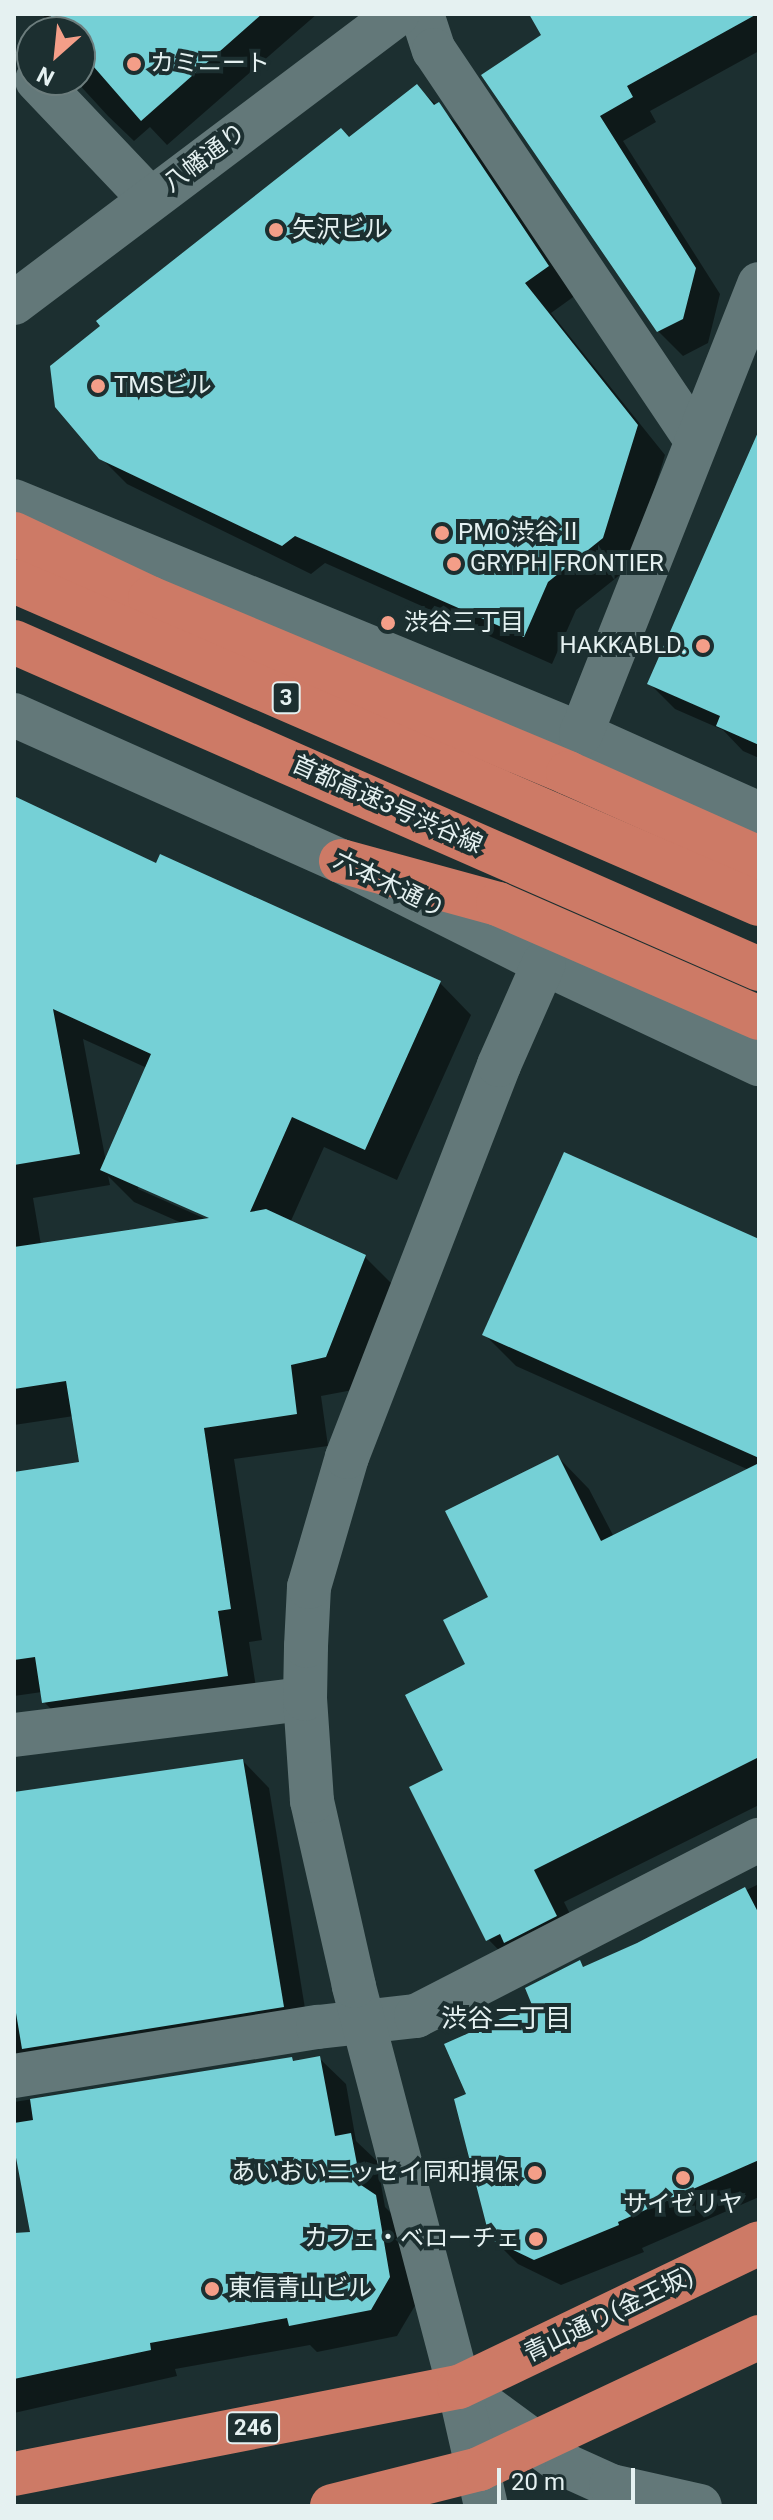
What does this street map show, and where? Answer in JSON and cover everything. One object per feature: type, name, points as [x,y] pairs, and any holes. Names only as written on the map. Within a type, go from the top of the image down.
[{"type":"highway","points":[[14,534],[150,598],[575,754],[759,858]]},
{"type":"highway","name":"3","points":[[14,581],[759,904]]},
{"type":"highway","name":"首都高速3号渋谷線","points":[[14,642],[759,969]]},
{"type":"highway","points":[[341,861],[498,904],[759,1018]]},
{"type":"highway","name":"青山通り(金王坂)","points":[[459,2387],[759,2243]]},
{"type":"highway","points":[[332,2506],[483,2488],[537,2444],[759,2337]]},
{"type":"highway","name":"246","points":[[30,2470],[459,2387]]},
{"type":"street","name":"八幡通り","points":[[14,303],[397,14]]},
{"type":"street","points":[[422,14],[434,50],[696,440]]},
{"type":"street","points":[[52,96],[150,199]]},
{"type":"street","points":[[575,754],[759,284]]},
{"type":"street","points":[[14,501],[575,754],[759,814]]},
{"type":"street","name":"六本木通り","points":[[14,715],[341,861],[544,963],[759,1064]]},
{"type":"street","points":[[483,2488],[363,2022],[312,1801],[305,1699],[309,1587],[347,1457],[499,1065],[544,963]]},
{"type":"street","points":[[14,1735],[305,1699]]},
{"type":"street","points":[[14,2076],[416,2016],[759,1840]]},
{"type":"street","points":[[459,2387],[567,2466],[611,2486],[700,2506]]},
{"type":"building","name":"カミニート","points":[[49,14],[262,14],[141,121],[96,69],[96,16]]},
{"type":"building","points":[[529,14],[757,14],[627,86],[633,97],[600,116],[696,268],[683,319],[657,332],[481,75],[541,35]]},
{"type":"building","points":[[417,84],[434,105],[439,102],[549,266],[525,283],[638,425],[603,538],[548,582],[524,637],[295,536],[282,546],[99,459],[55,407],[50,366],[100,326],[96,321],[341,128],[349,137]]},
{"type":"building","name":"HAKKABLD.","points":[[759,430],[759,745],[716,726],[720,716],[647,684]]},
{"type":"building","points":[[14,796],[156,863],[160,854],[441,981],[365,1150],[292,1117],[250,1212],[266,1209],[366,1255],[326,1357],[291,1365],[297,1414],[204,1428],[231,1609],[218,1611],[228,1676],[42,1703],[35,1657],[14,1660],[14,1472],[79,1462],[66,1381],[14,1389],[14,1247],[209,1218],[100,1170],[151,1054],[53,1009],[80,1154],[14,1165]]},
{"type":"building","points":[[564,1152],[759,1239],[759,1458],[482,1335]]},
{"type":"building","points":[[558,1455],[601,1541],[759,1463],[759,1757],[534,1870],[557,1916],[504,1943],[500,1934],[486,1941],[409,1787],[443,1770],[405,1695],[465,1664],[443,1620],[488,1597],[445,1511]]},
{"type":"building","points":[[243,1759],[284,2007],[22,2049],[14,2001],[14,1792]]},
{"type":"building","points":[[745,1887],[759,1914],[759,2160],[618,2222],[619,2225],[534,2260],[490,2239],[454,2099],[466,2094],[444,2044],[532,2005],[525,1988],[580,1960],[583,1967],[637,1943]]},
{"type":"building","points":[[320,2056],[335,2136],[351,2133],[361,2185],[376,2195],[390,2277],[371,2310],[289,2326],[287,2318],[150,2343],[151,2350],[14,2379],[14,2233],[30,2232],[14,2147],[14,2123],[33,2120],[30,2099],[292,2057],[293,2061]]},
{"type":"place","name":"カミニート","points":[[134,64]]},
{"type":"place","name":"矢沢ビル","points":[[276,230]]},
{"type":"place","name":"TMSビル","points":[[98,386]]},
{"type":"place","name":"PMO渋谷Ⅱ","points":[[442,533]]},
{"type":"place","name":"GRYPH FRONTIER","points":[[454,564]]},
{"type":"place","name":"渋谷三丁目","points":[[388,623]]},
{"type":"place","name":"HAKKABLD.","points":[[703,646]]},
{"type":"place","name":"あいおいニッセイ同和損保","points":[[535,2173]]},
{"type":"place","name":"サイゼリヤ","points":[[683,2178]]},
{"type":"place","name":"カフェ・ベローチェ","points":[[536,2239]]},
{"type":"place","name":"東信青山ビル","points":[[212,2289]]},
{"type":"district","name":"渋谷二丁目","points":[[506,2019]]}]
